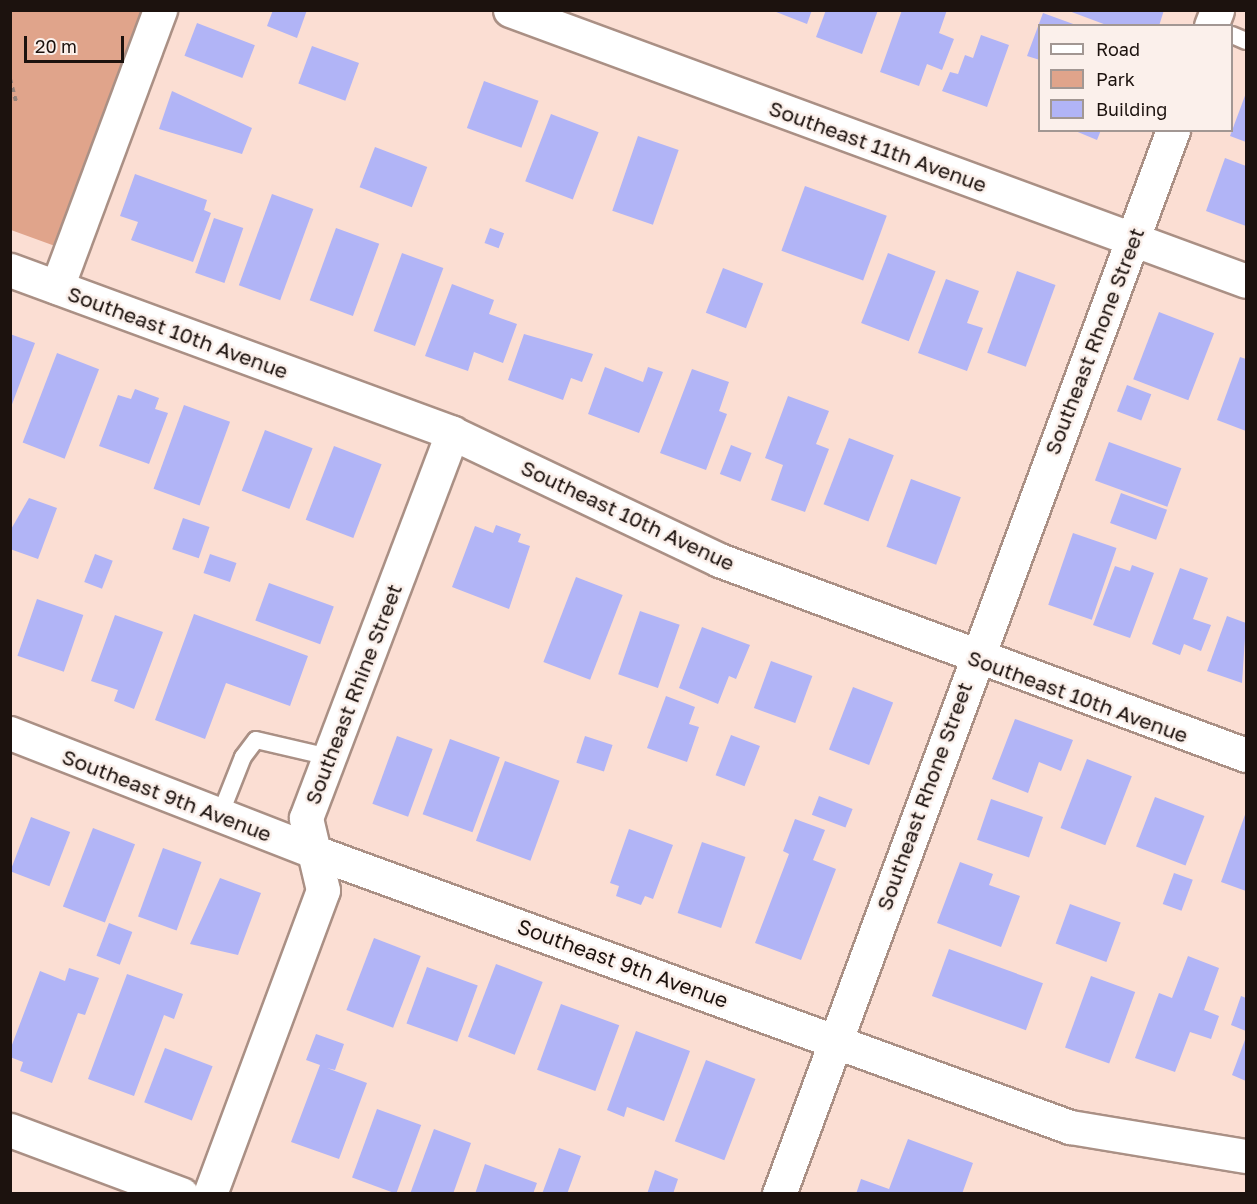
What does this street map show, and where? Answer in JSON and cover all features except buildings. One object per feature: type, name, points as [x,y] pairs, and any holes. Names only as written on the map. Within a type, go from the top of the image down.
[{"type":"street","points":[[57,287],[160,10]]},
{"type":"street","name":"Southeast 11th Avenue","points":[[528,14],[1246,281]]},
{"type":"street","name":"Southeast Rhone Street","points":[[779,1194],[973,658],[1172,132]]},
{"type":"street","name":"Southeast 10th Avenue","points":[[10,270],[452,433],[719,560],[973,658],[1246,755]]},
{"type":"street","name":"Southeast Rhine Street","points":[[210,1194],[323,890],[306,818],[452,433]]},
{"type":"street","name":"Southeast 9th Avenue","points":[[10,733],[312,851],[1070,1127],[1246,1156]]},
{"type":"street","points":[[10,1130],[181,1194]]},
{"type":"lane","points":[[220,815],[243,757],[256,740],[329,757]]},
{"type":"path","points":[[10,79],[16,101]]},
{"type":"green space","points":[[11,11],[145,11],[55,246],[11,230]]}]
